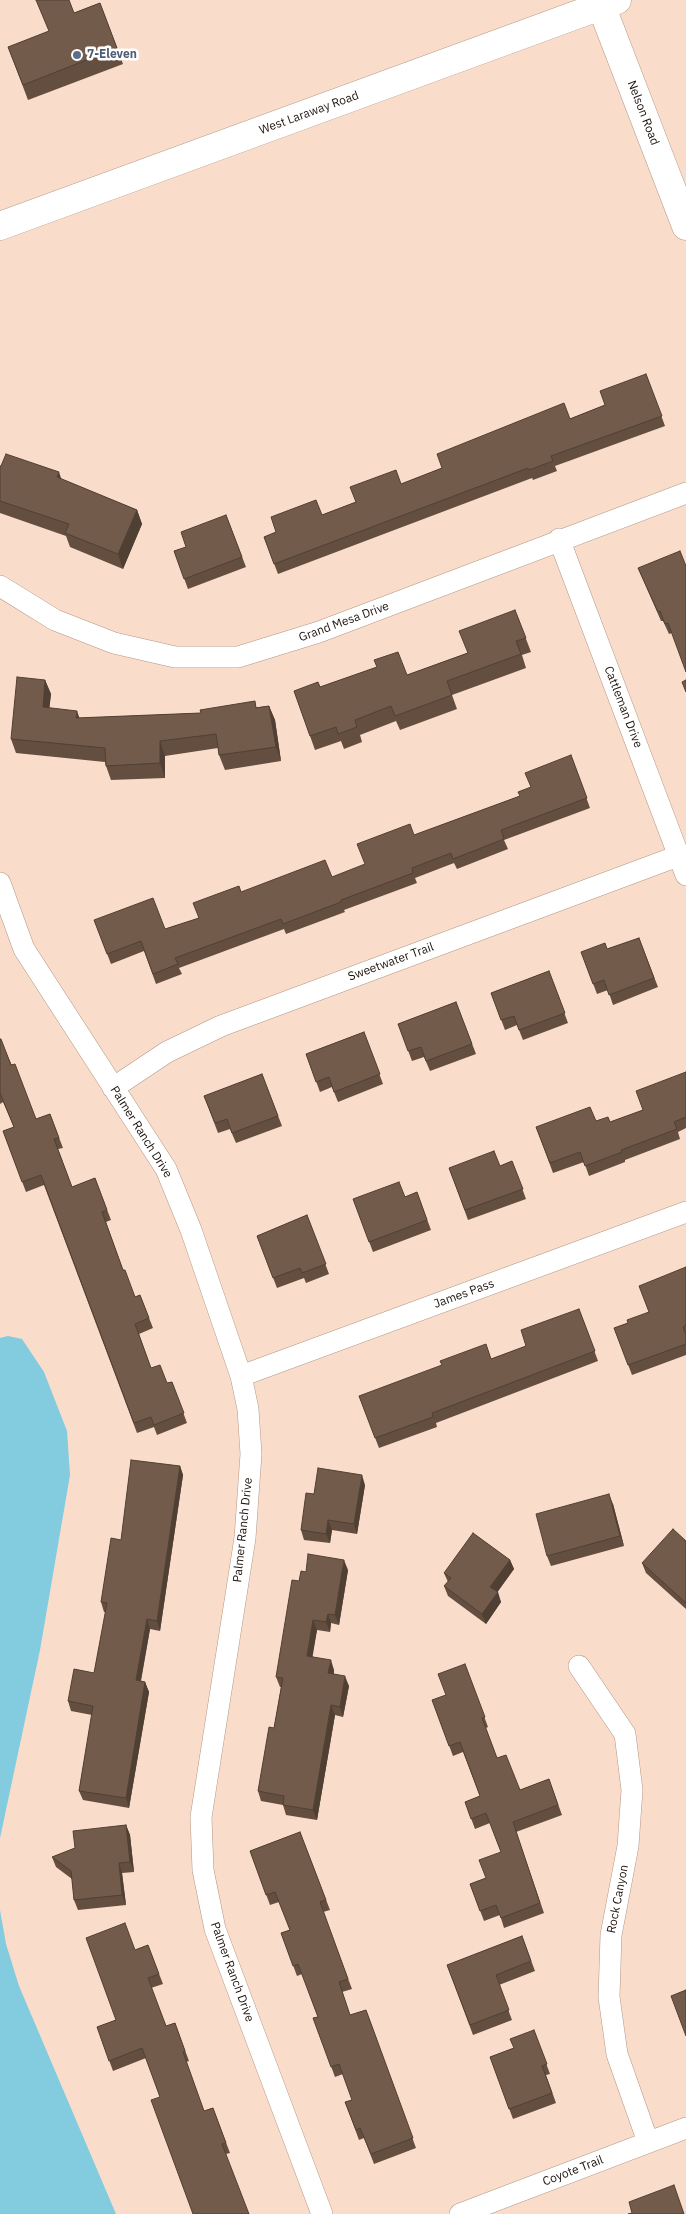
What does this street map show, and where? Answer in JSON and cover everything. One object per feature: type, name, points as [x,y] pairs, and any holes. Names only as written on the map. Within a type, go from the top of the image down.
[{"type":"main road","name":"West Laraway Road","points":[[0,226],[606,2]]},
{"type":"main road","name":"Nelson Road","points":[[606,2],[686,226]]},
{"type":"street","name":"Grand Mesa Drive","points":[[0,586],[55,620],[114,643],[176,658],[238,657],[319,632],[559,539],[686,493]]},
{"type":"street","name":"Cattleman Drive","points":[[559,539],[682,866]]},
{"type":"street","name":"Sweetwater Trail","points":[[113,1088],[166,1052],[221,1026],[682,866]]},
{"type":"street","name":"Palmer Ranch Drive","points":[[0,883],[24,949],[166,1169],[191,1230],[241,1376],[248,1408],[251,1454],[245,1538],[201,1817],[203,1870],[215,1929],[322,2214]]},
{"type":"street","name":"James Pass","points":[[241,1376],[686,1212]]},
{"type":"street","name":"Rock Canyon","points":[[579,1666],[626,1734],[632,1790],[629,1837],[611,1935],[609,1997],[617,2054],[648,2142]]},
{"type":"street","name":"Coyote Trail","points":[[460,2214],[686,2128]]},
{"type":"water","points":[[8,1336],[22,1339],[44,1372],[67,1431],[70,1475],[40,1650],[0,1838],[0,1338]]},
{"type":"water","points":[[0,1910],[6,1944],[19,1986],[116,2214],[0,2214]]},
{"type":"building","name":"7-Eleven","points":[[36,0],[69,0],[74,13],[100,3],[117,48],[23,85],[8,47],[49,31]]},
{"type":"building","points":[[646,374],[662,416],[551,456],[553,461],[529,470],[528,468],[274,564],[264,537],[276,532],[271,517],[316,500],[322,515],[356,502],[350,487],[396,470],[401,484],[442,468],[437,454],[564,403],[570,419],[605,405],[600,391]]},
{"type":"building","points":[[6,454],[59,472],[57,477],[137,510],[118,554],[65,533],[69,524],[0,501],[0,466]]},
{"type":"building","points":[[226,515],[242,557],[184,579],[174,551],[186,547],[181,532]]},
{"type":"building","points":[[680,551],[686,566],[686,672],[668,623],[665,624],[660,611],[658,612],[638,568]]},
{"type":"building","points":[[515,610],[526,638],[516,641],[521,654],[447,681],[452,695],[395,716],[391,706],[355,720],[357,727],[338,734],[336,727],[310,736],[294,691],[318,682],[320,687],[377,667],[374,660],[398,652],[407,675],[468,653],[459,631]]},
{"type":"building","points":[[17,677],[45,680],[43,707],[77,711],[76,718],[201,713],[200,710],[255,701],[256,708],[269,706],[276,747],[219,755],[216,734],[160,741],[160,763],[106,766],[105,748],[11,739]]},
{"type":"building","points":[[686,680],[686,692],[682,682]]},
{"type":"building","points":[[571,755],[587,798],[501,830],[504,839],[453,859],[451,853],[412,868],[413,873],[341,900],[341,902],[283,924],[281,919],[175,958],[178,964],[153,974],[141,941],[107,954],[94,920],[153,898],[165,929],[199,918],[193,903],[239,886],[241,892],[325,860],[332,877],[365,864],[357,844],[410,824],[414,835],[520,796],[518,792],[531,787],[525,773]]},
{"type":"building","points":[[639,938],[654,978],[609,995],[604,980],[593,984],[581,952],[605,943],[607,949]]},
{"type":"building","points":[[549,971],[565,1013],[519,1030],[514,1016],[501,1020],[491,993]]},
{"type":"building","points":[[456,1002],[472,1044],[426,1061],[421,1047],[408,1051],[398,1024]]},
{"type":"building","points":[[364,1032],[380,1074],[334,1092],[329,1077],[316,1082],[306,1054]]},
{"type":"building","points":[[0,1039],[11,1065],[15,1064],[36,1119],[50,1114],[59,1138],[54,1139],[72,1187],[95,1178],[107,1210],[102,1212],[123,1270],[125,1270],[135,1297],[140,1295],[149,1318],[135,1324],[151,1368],[160,1365],[167,1383],[172,1382],[184,1413],[154,1425],[151,1417],[134,1423],[41,1175],[22,1182],[3,1131],[14,1127],[0,1093]]},
{"type":"building","points":[[686,1072],[686,1117],[674,1122],[677,1129],[585,1166],[580,1152],[550,1163],[536,1127],[590,1107],[596,1121],[608,1117],[610,1122],[643,1110],[636,1091]]},
{"type":"building","points":[[262,1074],[278,1116],[232,1133],[227,1119],[215,1123],[204,1096]]},
{"type":"building","points":[[494,1151],[500,1166],[512,1161],[523,1189],[465,1210],[449,1168]]},
{"type":"building","points":[[399,1182],[405,1197],[417,1192],[427,1220],[369,1242],[353,1199]]},
{"type":"building","points":[[307,1215],[326,1264],[302,1273],[300,1268],[273,1278],[257,1236]]},
{"type":"building","points":[[686,1267],[686,1325],[683,1327],[686,1335],[686,1344],[628,1365],[614,1328],[628,1323],[627,1320],[649,1312],[639,1286]]},
{"type":"building","points":[[579,1309],[595,1351],[432,1413],[433,1417],[375,1438],[359,1396],[442,1365],[440,1361],[486,1344],[491,1359],[526,1346],[521,1330]]},
{"type":"building","points":[[131,1460],[180,1466],[157,1621],[147,1619],[136,1680],[145,1682],[126,1798],[79,1791],[93,1706],[68,1701],[74,1669],[94,1673],[107,1603],[101,1602],[111,1538],[121,1540]]},
{"type":"building","points":[[318,1468],[362,1475],[354,1524],[328,1520],[326,1534],[301,1530],[306,1493],[314,1494]]},
{"type":"building","points":[[609,1494],[620,1536],[547,1556],[536,1514]]},
{"type":"building","points":[[673,1529],[686,1541],[686,1603],[642,1563]]},
{"type":"building","points":[[473,1533],[510,1560],[490,1587],[498,1592],[482,1614],[444,1586],[451,1578],[444,1573]]},
{"type":"building","points":[[308,1554],[344,1560],[335,1615],[328,1614],[326,1622],[313,1620],[307,1656],[331,1660],[328,1673],[345,1676],[340,1707],[331,1705],[313,1810],[283,1805],[284,1796],[258,1791],[269,1727],[274,1728],[283,1678],[276,1677],[292,1580],[299,1581],[301,1571],[306,1572]]},
{"type":"building","points":[[465,1664],[485,1717],[482,1718],[497,1758],[506,1755],[520,1790],[549,1779],[558,1805],[513,1822],[540,1903],[501,1918],[496,1905],[480,1911],[470,1884],[486,1878],[479,1860],[501,1852],[486,1813],[471,1819],[465,1802],[480,1796],[460,1742],[449,1746],[432,1700],[446,1695],[438,1674]]},
{"type":"building","points":[[126,1825],[130,1862],[119,1863],[122,1895],[74,1900],[71,1871],[52,1857],[75,1848],[73,1831]]},
{"type":"building","points":[[300,1832],[326,1900],[320,1902],[348,1979],[339,1982],[350,2015],[366,2010],[413,2138],[371,2154],[360,2128],[356,2130],[345,2102],[352,2100],[339,2064],[331,2067],[313,2018],[318,2017],[298,1964],[293,1966],[281,1933],[290,1930],[275,1892],[266,1895],[250,1851]]},
{"type":"building","points":[[125,1923],[135,1950],[148,1945],[159,1974],[148,1978],[166,2026],[175,2023],[204,2111],[213,2108],[226,2143],[222,2144],[249,2214],[193,2214],[151,2100],[160,2097],[142,2048],[109,2061],[97,2027],[116,2020],[86,1938]]},
{"type":"building","points":[[522,1936],[531,1961],[496,1975],[509,2010],[470,2025],[447,1965]]},
{"type":"building","points":[[686,1990],[686,2036],[671,1996]]},
{"type":"building","points":[[534,2030],[547,2064],[542,2066],[552,2093],[509,2109],[490,2057],[514,2048],[510,2039]]},
{"type":"building","points":[[674,2185],[684,2214],[628,2214],[632,2213],[629,2202]]},
{"type":"place","name":"7-Eleven","points":[[77,55]]}]
